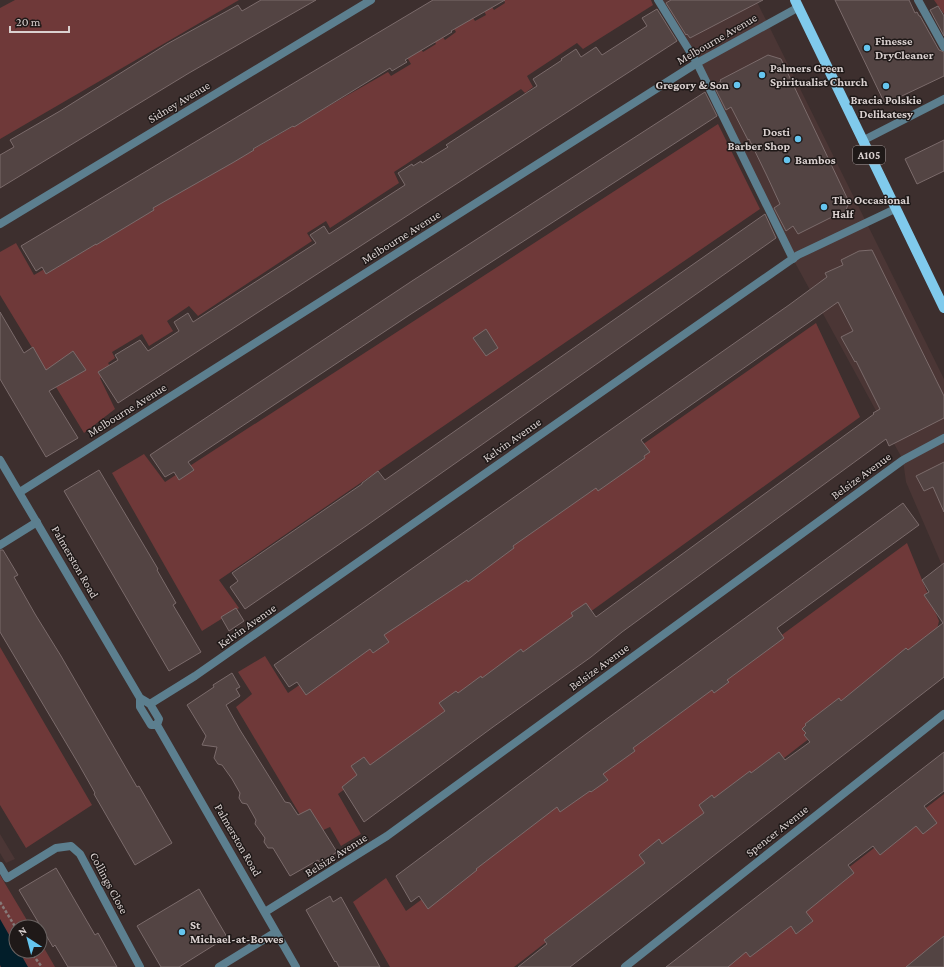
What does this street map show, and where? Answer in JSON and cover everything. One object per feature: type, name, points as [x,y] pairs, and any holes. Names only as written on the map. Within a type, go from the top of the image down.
[{"type":"main road","name":"A105","points":[[797,3],[862,141],[944,308]]},
{"type":"street","name":"Sidney Avenue","points":[[0,224],[371,0]]},
{"type":"street","points":[[658,0],[697,63],[793,259]]},
{"type":"street","points":[[918,0],[944,48]]},
{"type":"street","name":"Melbourne Avenue","points":[[20,492],[697,63],[797,3]]},
{"type":"street","points":[[862,141],[944,99]]},
{"type":"street","name":"Kelvin Avenue","points":[[150,704],[195,676],[798,255],[895,209]]},
{"type":"street","name":"Belsize Avenue","points":[[265,912],[387,836],[903,460],[944,438]]},
{"type":"street","name":"Palmerston Road","points":[[0,460],[140,698],[150,704],[159,719],[157,725],[296,967]]},
{"type":"street","points":[[0,545],[37,522]]},
{"type":"street","name":"Palmerston Road","points":[[140,698],[140,707],[151,725],[157,725]]},
{"type":"street","name":"Spencer Avenue","points":[[625,967],[944,714]]},
{"type":"street","name":"Collings Close","points":[[0,866],[7,878],[56,848],[71,846],[80,854],[140,967]]},
{"type":"street","points":[[219,967],[276,932]]},
{"type":"path","points":[[0,902],[10,919]]},
{"type":"shaded area","points":[[15,0],[239,0],[0,139],[0,8]]},
{"type":"shaded area","points":[[504,0],[651,0],[653,5],[583,49],[577,43],[527,76],[533,87],[525,93],[521,89],[394,172],[399,183],[330,228],[326,221],[307,233],[312,241],[198,316],[189,306],[167,321],[173,331],[149,346],[142,334],[112,352],[115,358],[108,363],[112,369],[100,378],[115,409],[84,433],[0,295],[0,252],[16,243],[34,275],[388,72],[391,76],[411,64],[405,54],[418,45],[423,52],[436,44],[432,37],[439,32],[445,40],[456,32],[452,25],[470,14],[475,21],[486,15],[482,7],[489,3],[494,10],[505,3]]},
{"type":"shaded area","points":[[658,0],[756,0],[944,379],[944,570],[906,482],[903,460],[793,259],[697,63]]},
{"type":"shaded area","points":[[934,0],[944,0],[944,14]]},
{"type":"shaded area","points":[[718,124],[760,209],[219,580],[239,608],[202,631],[112,473],[144,454],[165,482]]},
{"type":"shaded area","points":[[816,323],[860,417],[338,794],[361,834],[341,846],[330,827],[312,835],[236,707],[252,694],[238,672],[265,656],[288,693]]},
{"type":"shaded area","points":[[907,543],[939,621],[934,642],[514,967],[390,967],[353,902],[386,878],[406,911]]},
{"type":"shaded area","points":[[0,647],[92,805],[26,848],[0,805]]},
{"type":"shaded area","points":[[944,794],[944,949],[922,967],[720,967]]},
{"type":"shaded area","points":[[0,834],[15,859],[6,863],[0,853]]},
{"type":"shaded area","points":[[0,875],[26,919],[8,919],[8,959],[48,959],[48,955],[55,967],[0,967]]},
{"type":"water","points":[[0,919],[8,933],[8,959],[24,959],[28,967],[1,967]]},
{"type":"building","points":[[261,0],[316,0],[189,73],[0,188],[0,155],[14,147],[10,140],[60,111],[167,44],[238,5],[242,11]]},
{"type":"building","points":[[433,0],[505,0],[451,31],[452,32],[405,60],[407,62],[392,71],[390,68],[294,127],[293,126],[253,149],[254,150],[234,162],[153,208],[154,210],[46,274],[42,267],[36,271],[21,246]]},
{"type":"building","points":[[671,0],[763,0],[690,38],[687,34],[686,35],[666,3]]},
{"type":"building","points":[[835,0],[909,0],[915,13],[917,12],[920,16],[939,50],[944,52],[944,76],[885,104]]},
{"type":"building","points":[[938,6],[944,16],[944,36],[930,10]]},
{"type":"building","points":[[657,9],[677,41],[118,403],[98,372],[118,360],[115,355],[140,340],[148,351],[179,331],[174,322],[188,313],[193,322],[316,243],[310,235],[324,226],[329,234],[405,185],[398,173],[412,164],[413,166],[421,161],[422,163],[448,147],[446,145],[537,86],[533,79],[562,60],[561,59],[576,49],[581,57],[596,47],[602,55],[647,26],[642,18]]},
{"type":"building","points":[[768,55],[781,59],[849,202],[846,210],[798,234],[793,226],[786,231],[774,208],[780,204],[749,139],[748,140],[731,107],[726,110],[714,86],[721,81],[720,80]]},
{"type":"building","points":[[705,92],[717,116],[411,314],[188,462],[194,470],[179,480],[174,472],[165,477],[150,455],[412,281]]},
{"type":"building","points":[[944,140],[944,171],[917,184],[905,159]]},
{"type":"building","points":[[765,214],[776,238],[366,526],[245,609],[230,587],[238,581],[232,573],[362,484],[378,471],[385,480]]},
{"type":"building","points":[[872,250],[944,396],[944,418],[889,446],[886,439],[622,632],[591,657],[364,822],[342,787],[357,775],[351,766],[364,757],[370,765],[445,711],[439,703],[456,691],[458,693],[481,676],[482,678],[521,649],[523,652],[573,616],[571,613],[586,603],[596,617],[880,409],[856,361],[855,362],[841,337],[853,331],[838,302],[641,440],[650,452],[644,456],[645,458],[598,491],[596,488],[513,546],[514,548],[468,582],[467,580],[384,635],[389,642],[373,653],[370,649],[306,695],[297,682],[289,687],[274,665],[789,305],[827,277],[825,273],[843,265],[841,260],[859,251]]},
{"type":"building","points":[[0,312],[24,353],[33,347],[46,370],[73,351],[86,370],[49,391],[78,438],[46,457],[0,379]]},
{"type":"building","points":[[486,329],[498,348],[486,356],[473,338]]},
{"type":"building","points":[[944,462],[944,512],[933,487],[924,491],[916,476]]},
{"type":"building","points":[[99,470],[158,569],[157,570],[176,603],[173,605],[201,652],[169,671],[64,491]]},
{"type":"building","points":[[903,503],[919,525],[777,628],[784,638],[727,680],[729,682],[714,693],[712,690],[633,748],[635,751],[603,774],[608,780],[560,812],[557,807],[476,869],[477,870],[428,909],[419,896],[411,902],[396,876],[586,734]]},
{"type":"building","points":[[0,550],[3,550],[18,575],[14,577],[35,614],[137,787],[139,786],[172,843],[135,865],[78,763],[0,632]]},
{"type":"building","points":[[944,563],[944,677],[570,967],[518,967],[547,944],[544,940],[645,863],[639,855],[659,839],[662,844],[704,813],[699,805],[712,795],[714,798],[750,771],[751,773],[779,752],[785,760],[810,742],[804,735],[806,733],[802,729],[806,725],[805,724],[839,698],[841,701],[906,648],[908,650],[943,623],[924,595],[929,592],[922,580]]},
{"type":"building","points":[[236,608],[244,621],[229,631],[221,617]]},
{"type":"building","points":[[232,673],[240,687],[236,689],[240,696],[226,705],[240,730],[285,802],[290,803],[298,815],[310,809],[337,852],[320,863],[318,860],[290,876],[273,848],[268,848],[264,842],[265,838],[255,824],[256,820],[247,804],[242,803],[239,798],[240,793],[232,779],[222,765],[218,764],[214,758],[217,747],[202,745],[206,736],[187,705],[214,687],[213,685]]},
{"type":"building","points":[[944,752],[944,791],[924,806],[937,823],[923,834],[916,826],[880,855],[873,846],[848,865],[854,873],[806,912],[813,921],[796,934],[791,926],[750,957],[746,952],[728,967],[666,967]]},
{"type":"building","points":[[56,868],[95,935],[98,933],[117,967],[68,967],[55,945],[53,947],[48,939],[48,919],[36,919],[19,890]]},
{"type":"building","name":"St Michael-at-Bowes","points":[[199,889],[227,937],[179,967],[161,967],[137,926]]},
{"type":"building","points":[[330,896],[333,902],[341,897],[380,967],[339,967],[336,961],[335,962],[306,910]]},
{"type":"building","points":[[944,936],[944,967],[906,967],[929,948]]},
{"type":"place","name":"Finesse DryCleaner","points":[[867,48]]},
{"type":"place","name":"Palmers Green Spiritualist Church","points":[[762,75]]},
{"type":"place","name":"Gregory & Son","points":[[737,85]]},
{"type":"place","name":"Bracia Polskie Delikatesy","points":[[886,86]]},
{"type":"place","name":"Dosti Barber Shop","points":[[798,139]]},
{"type":"place","name":"Bambos","points":[[787,160]]},
{"type":"place","name":"The Occasional Half","points":[[824,207]]},
{"type":"place","name":"St Michael-at-Bowes","points":[[182,932]]}]
